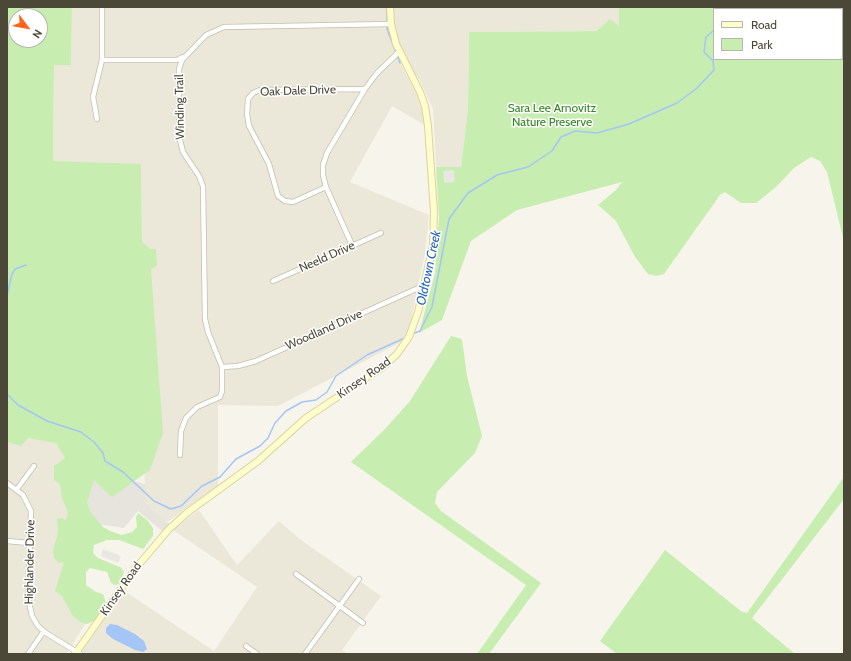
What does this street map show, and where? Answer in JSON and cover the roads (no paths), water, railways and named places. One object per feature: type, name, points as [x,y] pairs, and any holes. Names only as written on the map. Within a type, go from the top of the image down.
[{"type":"street","points":[[97,118],[93,97],[102,60],[102,7]]},
{"type":"street","name":"Kinsey Road","points":[[78,653],[144,556],[178,521],[258,461],[306,418],[384,366],[397,354],[413,329],[425,285],[434,231],[428,118],[420,92],[399,52],[391,24],[390,7]]},
{"type":"street","name":"Winding Trail","points":[[222,367],[210,338],[205,319],[203,186],[200,176],[184,152],[180,142],[179,70],[184,56],[206,34],[224,27],[391,24]]},
{"type":"street","points":[[352,246],[326,187],[323,175],[325,158],[365,89],[377,73],[399,52]]},
{"type":"street","points":[[102,60],[177,60],[184,56]]},
{"type":"street","name":"Oak Dale Drive","points":[[326,187],[293,202],[285,201],[278,196],[269,164],[249,126],[247,114],[248,99],[253,93],[260,90],[365,89]]},
{"type":"street","name":"Neeld Drive","points":[[273,281],[381,233]]},
{"type":"street","name":"Woodland Drive","points":[[222,367],[238,366],[256,361],[425,285]]},
{"type":"street","points":[[180,455],[181,431],[186,418],[197,408],[218,398],[222,393],[222,367]]},
{"type":"street","points":[[17,489],[34,466]]},
{"type":"street","name":"Highlander Drive","points":[[7,483],[23,495],[31,511],[28,605],[34,621],[44,631],[78,653]]},
{"type":"street","points":[[7,541],[30,543]]},
{"type":"street","points":[[296,574],[363,623]]},
{"type":"street","points":[[305,654],[359,579]]},
{"type":"street","points":[[28,654],[44,631]]},
{"type":"street","points":[[246,646],[257,654]]},
{"type":"water","points":[[110,624],[117,625],[135,634],[144,641],[147,649],[143,652],[135,650],[113,639],[106,633],[106,628]]},
{"type":"waterway","points":[[387,7],[387,29],[400,63]]},
{"type":"waterway","name":"Oldtown Creek","points":[[412,334],[420,331],[432,307],[449,219],[468,193],[497,175],[528,167],[552,151],[561,137],[575,131],[597,133],[629,124],[677,103],[697,88],[714,70],[713,61],[704,52],[706,37],[713,31]]},
{"type":"waterway","points":[[7,296],[12,274],[15,269],[26,265]]},
{"type":"waterway","name":"Oldtown Creek","points":[[7,394],[18,405],[47,421],[81,432],[95,443],[103,453],[105,461],[123,472],[154,501],[171,509],[181,506],[202,486],[220,477],[236,459],[260,446],[268,438],[275,423],[286,411],[302,402],[316,400],[327,392],[336,376],[367,355],[407,337]]},
{"type":"park label","name":"Sara Lee Arnovitz Nature Preserve","points":[[552,115]]}]
